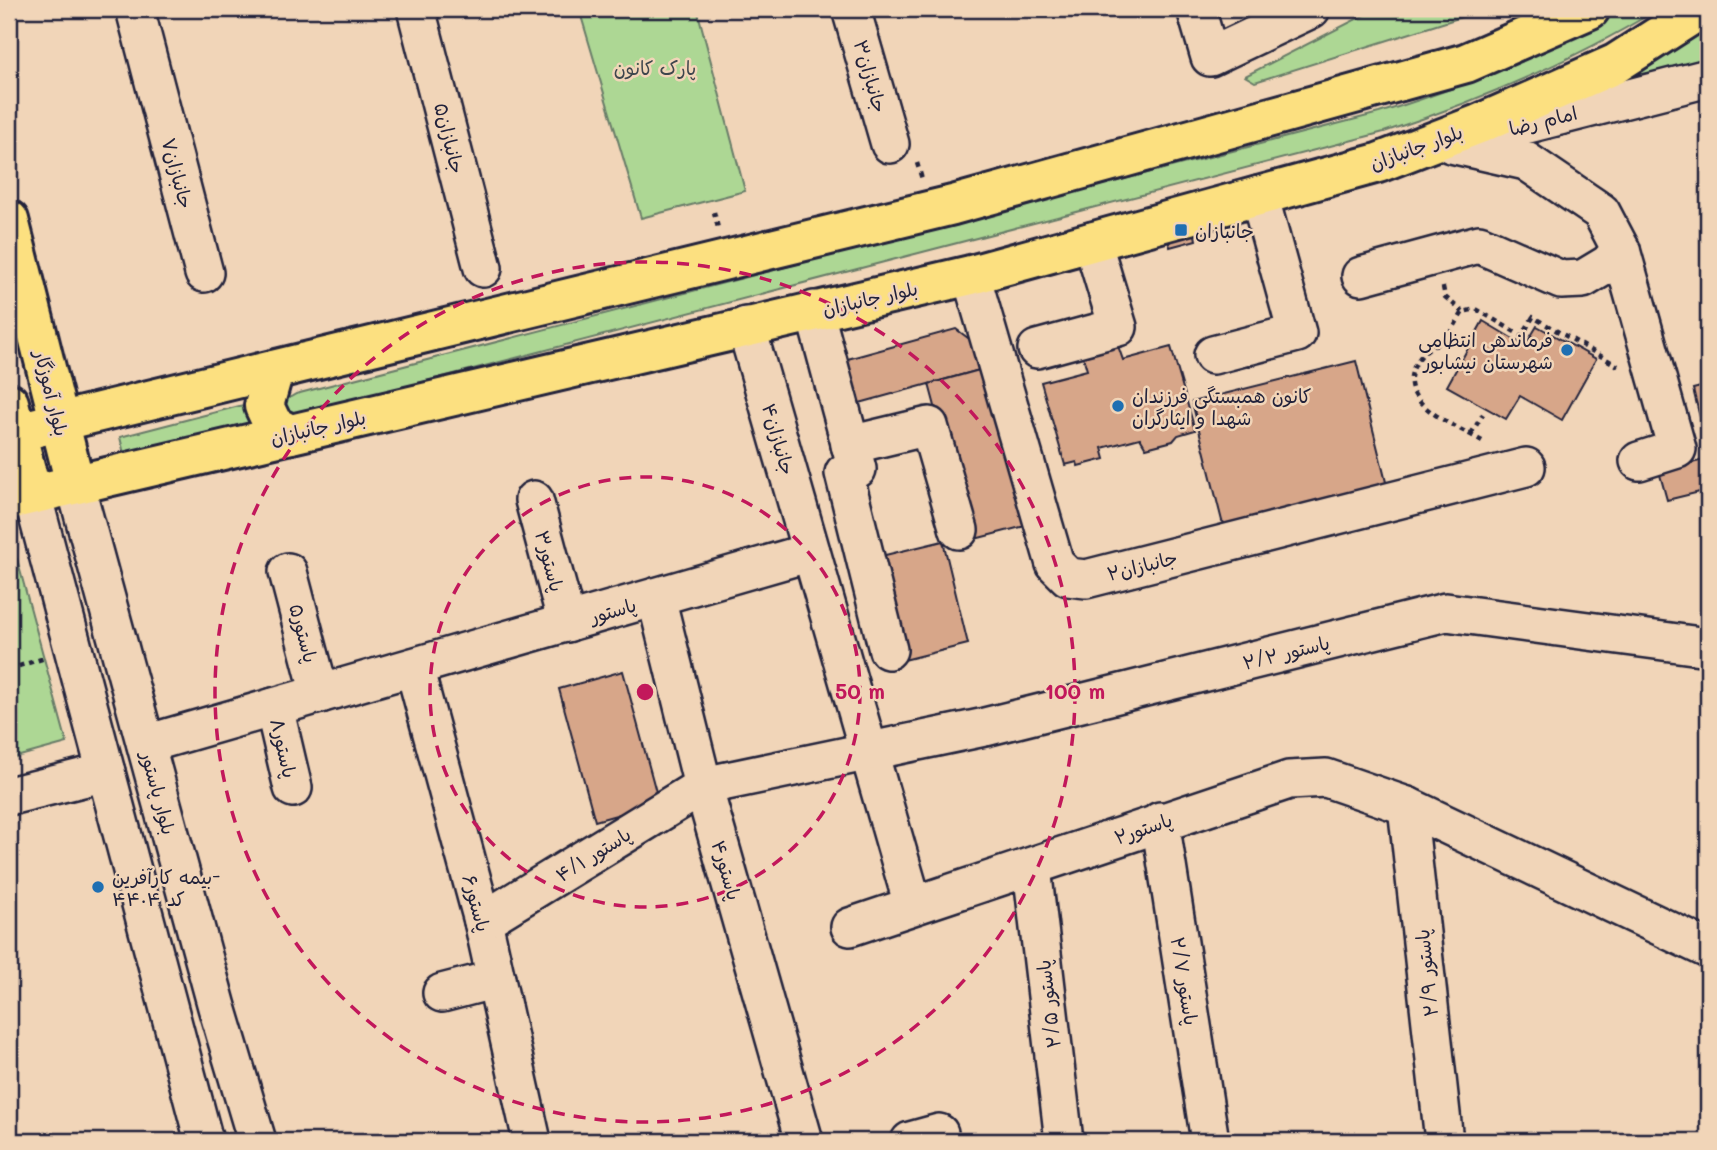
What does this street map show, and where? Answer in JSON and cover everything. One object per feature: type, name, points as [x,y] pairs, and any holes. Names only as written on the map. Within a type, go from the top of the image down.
[{"type":"main road","points":[[20,498],[11,423],[59,421],[953,205],[1466,63],[1590,9]]},
{"type":"main road","name":"بلوار جانبازان","points":[[20,498],[971,275],[1378,163],[1479,124],[1615,64],[1701,9]]},
{"type":"main road","name":"بلوار آموزگار","points":[[9,220],[75,484]]},
{"type":"main road","points":[[274,370],[264,407],[273,425],[290,434]]},
{"type":"street","name":"جانبازان۷","points":[[135,9],[204,273]]},
{"type":"street","name":"جانبازان۵","points":[[416,9],[483,268]]},
{"type":"street","name":"جانبازان۳","points":[[851,9],[890,144]]},
{"type":"street","points":[[1196,9],[1210,57],[1311,9]]},
{"type":"street","name":"امام رضا","points":[[1378,163],[1708,78]]},
{"type":"street","points":[[1451,144],[1526,161],[1574,191],[1601,212],[1621,250],[1677,449],[1639,461]]},
{"type":"street","points":[[1213,355],[1297,333],[1259,195]]},
{"type":"street","points":[[1037,349],[1118,327],[1092,241]]},
{"type":"street","points":[[1361,276],[1479,244],[1561,280],[1583,279],[1608,264],[1621,250]]},
{"type":"street","name":"جانبازان۲","points":[[971,275],[1055,564],[1068,577],[1086,579],[1526,467]]},
{"type":"street","points":[[814,310],[857,469],[844,473],[888,650]]},
{"type":"street","name":"جانبازان۴","points":[[746,326],[811,552]]},
{"type":"street","points":[[850,445],[929,426],[958,530]]},
{"type":"street","name":"بلوار پاستور","points":[[75,484],[217,1007],[257,1141]]},
{"type":"street","points":[[20,498],[106,772],[204,1141]]},
{"type":"street","name":"پاستور۳","points":[[534,500],[567,623]]},
{"type":"street","points":[[811,552],[913,905]]},
{"type":"street","name":"پاستور","points":[[146,744],[811,552]]},
{"type":"street","name":"پاستور۵","points":[[288,572],[320,694]]},
{"type":"street","name":"پاستور۴","points":[[656,597],[703,786],[804,1141]]},
{"type":"street","name":"پاستور ۲/۲","points":[[786,769],[985,727],[1446,612],[1708,647]]},
{"type":"street","name":"پاستور۶","points":[[414,667],[482,921],[532,1141]]},
{"type":"street","name":"پاستور۸","points":[[274,707],[293,789]]},
{"type":"street","name":"پاستور ۴/۱","points":[[482,921],[703,786],[786,769]]},
{"type":"street","points":[[9,796],[106,772]]},
{"type":"street","name":"پاستور۲","points":[[850,927],[1289,780],[1326,778],[1407,806],[1708,949]]},
{"type":"street","name":"پاستور ۲/۹","points":[[1407,806],[1444,1141]]},
{"type":"street","name":"پاستور ۲/۷","points":[[1160,821],[1210,1141]]},
{"type":"street","name":"پاستور ۲/۵","points":[[1032,868],[1064,1141]]},
{"type":"street","points":[[442,993],[496,979]]},
{"type":"street","points":[[172,1018],[217,1007]]},
{"type":"path","points":[[1482,441],[1422,407],[1412,391],[1412,372],[1421,357],[1447,337],[1463,312],[1476,309],[1522,335],[1533,317],[1618,366]]},
{"type":"path","points":[[1471,434],[1483,414]]},
{"type":"path","points":[[9,669],[57,654]]},
{"type":"green space","name":"پارک کانون","points":[[579,9],[697,9],[745,191],[641,218]]},
{"type":"green space","points":[[1376,9],[1487,9],[1255,82],[1245,76]]},
{"type":"green space","points":[[1620,9],[1658,9],[1559,63],[1455,107],[1384,132],[296,415],[286,411],[284,401],[296,394],[1379,113],[1502,68],[1562,41]]},
{"type":"green space","points":[[1708,17],[1708,63],[1599,92]]},
{"type":"green space","points":[[251,403],[257,426],[125,458],[120,437]]},
{"type":"green space","points":[[17,559],[67,743],[9,759],[9,561]]},
{"type":"building","points":[[1194,230],[1196,240],[1170,247],[1167,237]]},
{"type":"building","points":[[1483,321],[1525,346],[1537,326],[1596,359],[1562,420],[1520,396],[1506,419],[1447,386]]},
{"type":"building","points":[[956,329],[976,344],[983,369],[856,404],[844,360]]},
{"type":"building","name":"کانون همبستگی فرزندان شهدا و ایثارگران","points":[[1117,343],[1123,360],[1171,347],[1195,430],[1178,435],[1173,441],[1146,448],[1140,438],[1102,448],[1105,459],[1078,466],[1077,462],[1065,465],[1041,382],[1087,370],[1082,353]]},
{"type":"building","points":[[1356,361],[1386,482],[1383,488],[1228,526],[1222,521],[1192,402]]},
{"type":"building","points":[[983,369],[1025,526],[971,540],[929,384]]},
{"type":"building","points":[[1708,385],[1708,450],[1693,389]]},
{"type":"building","points":[[1708,459],[1708,490],[1667,500],[1659,471]]},
{"type":"building","points":[[943,541],[968,644],[900,661],[873,558]]},
{"type":"building","points":[[623,671],[659,803],[595,821],[559,689]]},
{"type":"place","name":"جانبازان","points":[[1181,230]]},
{"type":"place","name":"فرماندهی انتظامی شهرستان نیشابور","points":[[1567,350]]},
{"type":"place","name":"کانون همبستگی فرزندان شهدا و ایثارگران","points":[[1118,406]]},
{"type":"place","name":"بیمه کارآفرین- کد ۴۴۰۴","points":[[98,887]]}]
